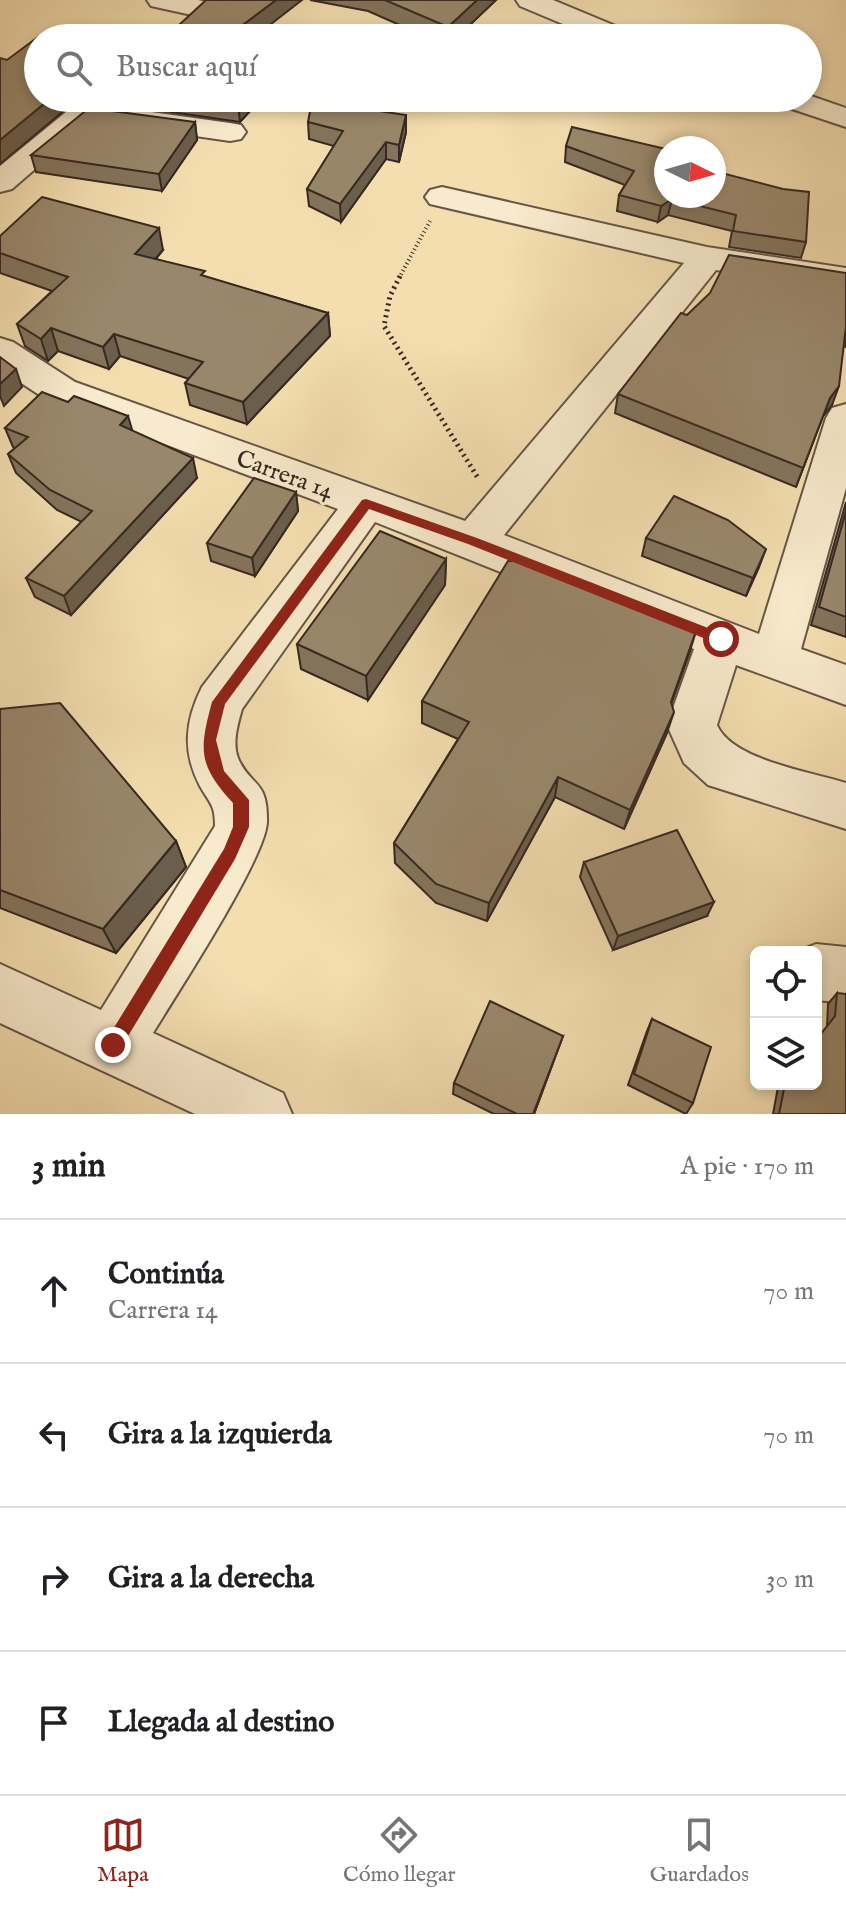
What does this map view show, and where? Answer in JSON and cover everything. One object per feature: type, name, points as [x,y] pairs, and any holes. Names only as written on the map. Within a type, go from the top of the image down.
[{"type":"street","points":[[161,0],[206,4]]},
{"type":"street","points":[[530,0],[582,8],[602,24]]},
{"type":"street","points":[[184,24],[206,4]]},
{"type":"street","points":[[822,110],[846,118]]},
{"type":"street","points":[[0,182],[86,112]]},
{"type":"street","points":[[130,112],[230,132]]},
{"type":"street","points":[[442,197],[707,258],[846,279]]},
{"type":"street","points":[[486,527],[707,258]]},
{"type":"street","name":"Carrera 14","points":[[0,351],[61,391],[366,503],[486,527],[721,639],[846,685]]},
{"type":"street","points":[[774,660],[846,418]]},
{"type":"street","points":[[113,1045],[229,854],[241,827],[241,800],[217,775],[209,740],[219,702],[366,503]]},
{"type":"street","points":[[721,639],[692,725],[702,748],[726,769],[846,806]]},
{"type":"street","points":[[822,973],[846,975]]},
{"type":"street","points":[[0,993],[262,1114]]},
{"type":"path","points":[[442,197],[390,296],[384,326],[486,527]]},
{"type":"building","points":[[206,0],[276,0],[244,24],[180,24]]},
{"type":"building","points":[[385,0],[477,0],[451,24],[441,24]]},
{"type":"building","points":[[24,47],[24,112],[34,112],[0,140],[0,58],[7,60]]},
{"type":"building","points":[[84,112],[119,112],[195,122],[159,174],[31,155]]},
{"type":"building","points":[[310,112],[406,115],[399,145],[386,142],[340,204],[307,189],[343,131],[308,122]]},
{"type":"building","points":[[572,127],[654,146],[654,204],[619,195],[634,171],[566,146]]},
{"type":"building","points":[[726,174],[783,189],[809,192],[806,242],[733,231],[736,215],[708,208],[726,208]]},
{"type":"building","points":[[42,197],[159,228],[135,254],[205,271],[201,275],[328,313],[243,402],[185,383],[203,362],[114,334],[103,347],[51,328],[41,339],[17,324],[68,277],[0,253],[0,236]]},
{"type":"building","points":[[729,255],[846,273],[846,326],[839,386],[830,398],[803,468],[618,394],[681,313],[687,315],[710,293]]},
{"type":"building","points":[[0,357],[16,369],[0,384]]},
{"type":"building","points":[[42,392],[68,402],[74,396],[128,416],[120,425],[193,458],[64,596],[26,578],[92,511],[50,490],[8,454],[28,437],[5,428]]},
{"type":"building","points":[[254,478],[296,492],[252,558],[207,543]]},
{"type":"building","points":[[674,496],[728,520],[766,549],[753,578],[646,538]]},
{"type":"building","points":[[846,511],[846,617],[819,607]]},
{"type":"building","points":[[380,531],[446,559],[366,676],[297,644]]},
{"type":"building","points":[[508,561],[519,561],[582,586],[583,583],[697,628],[671,702],[674,712],[630,810],[558,777],[489,903],[436,884],[394,843],[469,722],[422,701]]},
{"type":"building","points":[[60,703],[176,841],[103,929],[0,890],[0,709]]},
{"type":"building","points":[[677,830],[714,902],[618,936],[584,862]]},
{"type":"building","points":[[837,993],[846,994],[846,1114],[779,1114],[784,1090],[822,1090],[822,1032],[835,1016]]},
{"type":"building","points":[[490,1001],[563,1036],[533,1114],[517,1114],[454,1083]]},
{"type":"building","points":[[652,1019],[711,1047],[693,1103],[634,1074]]},
{"type":"route","points":[[113,1045],[229,854],[241,827],[241,800],[217,775],[209,740],[219,702],[366,503],[472,541],[721,639]]}]
